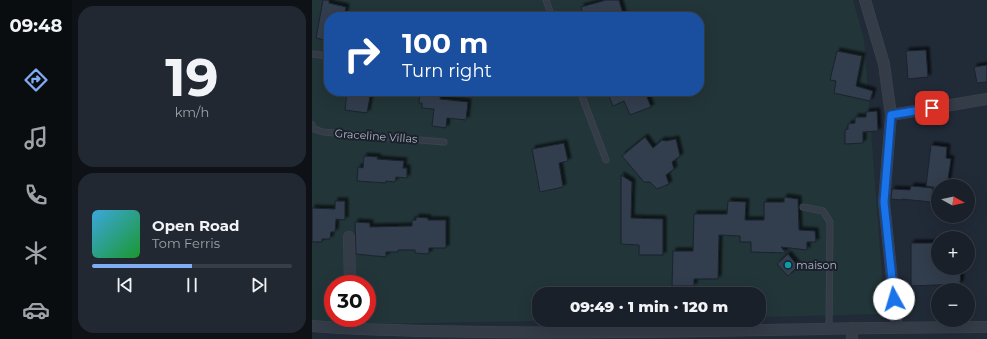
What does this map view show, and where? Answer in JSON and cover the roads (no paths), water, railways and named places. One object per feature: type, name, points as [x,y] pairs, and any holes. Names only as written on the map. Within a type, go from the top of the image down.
[{"type":"street","points":[[865,0],[884,64],[891,115],[884,202],[897,327]]},
{"type":"street","points":[[891,115],[987,99]]},
{"type":"street","points":[[349,237],[350,275]]},
{"type":"street","points":[[312,326],[351,329],[571,336],[731,335],[829,328],[852,334],[897,327],[987,327]]},
{"type":"lane","points":[[546,0],[550,12]]},
{"type":"lane","points":[[312,54],[324,55]]},
{"type":"lane","points":[[582,96],[606,160]]},
{"type":"lane","name":"Graceline Villas","points":[[312,124],[314,129],[323,132],[444,142]]},
{"type":"lane","points":[[803,207],[823,210],[830,222],[829,328]]},
{"type":"place","name":"maison","points":[[788,265]]}]
